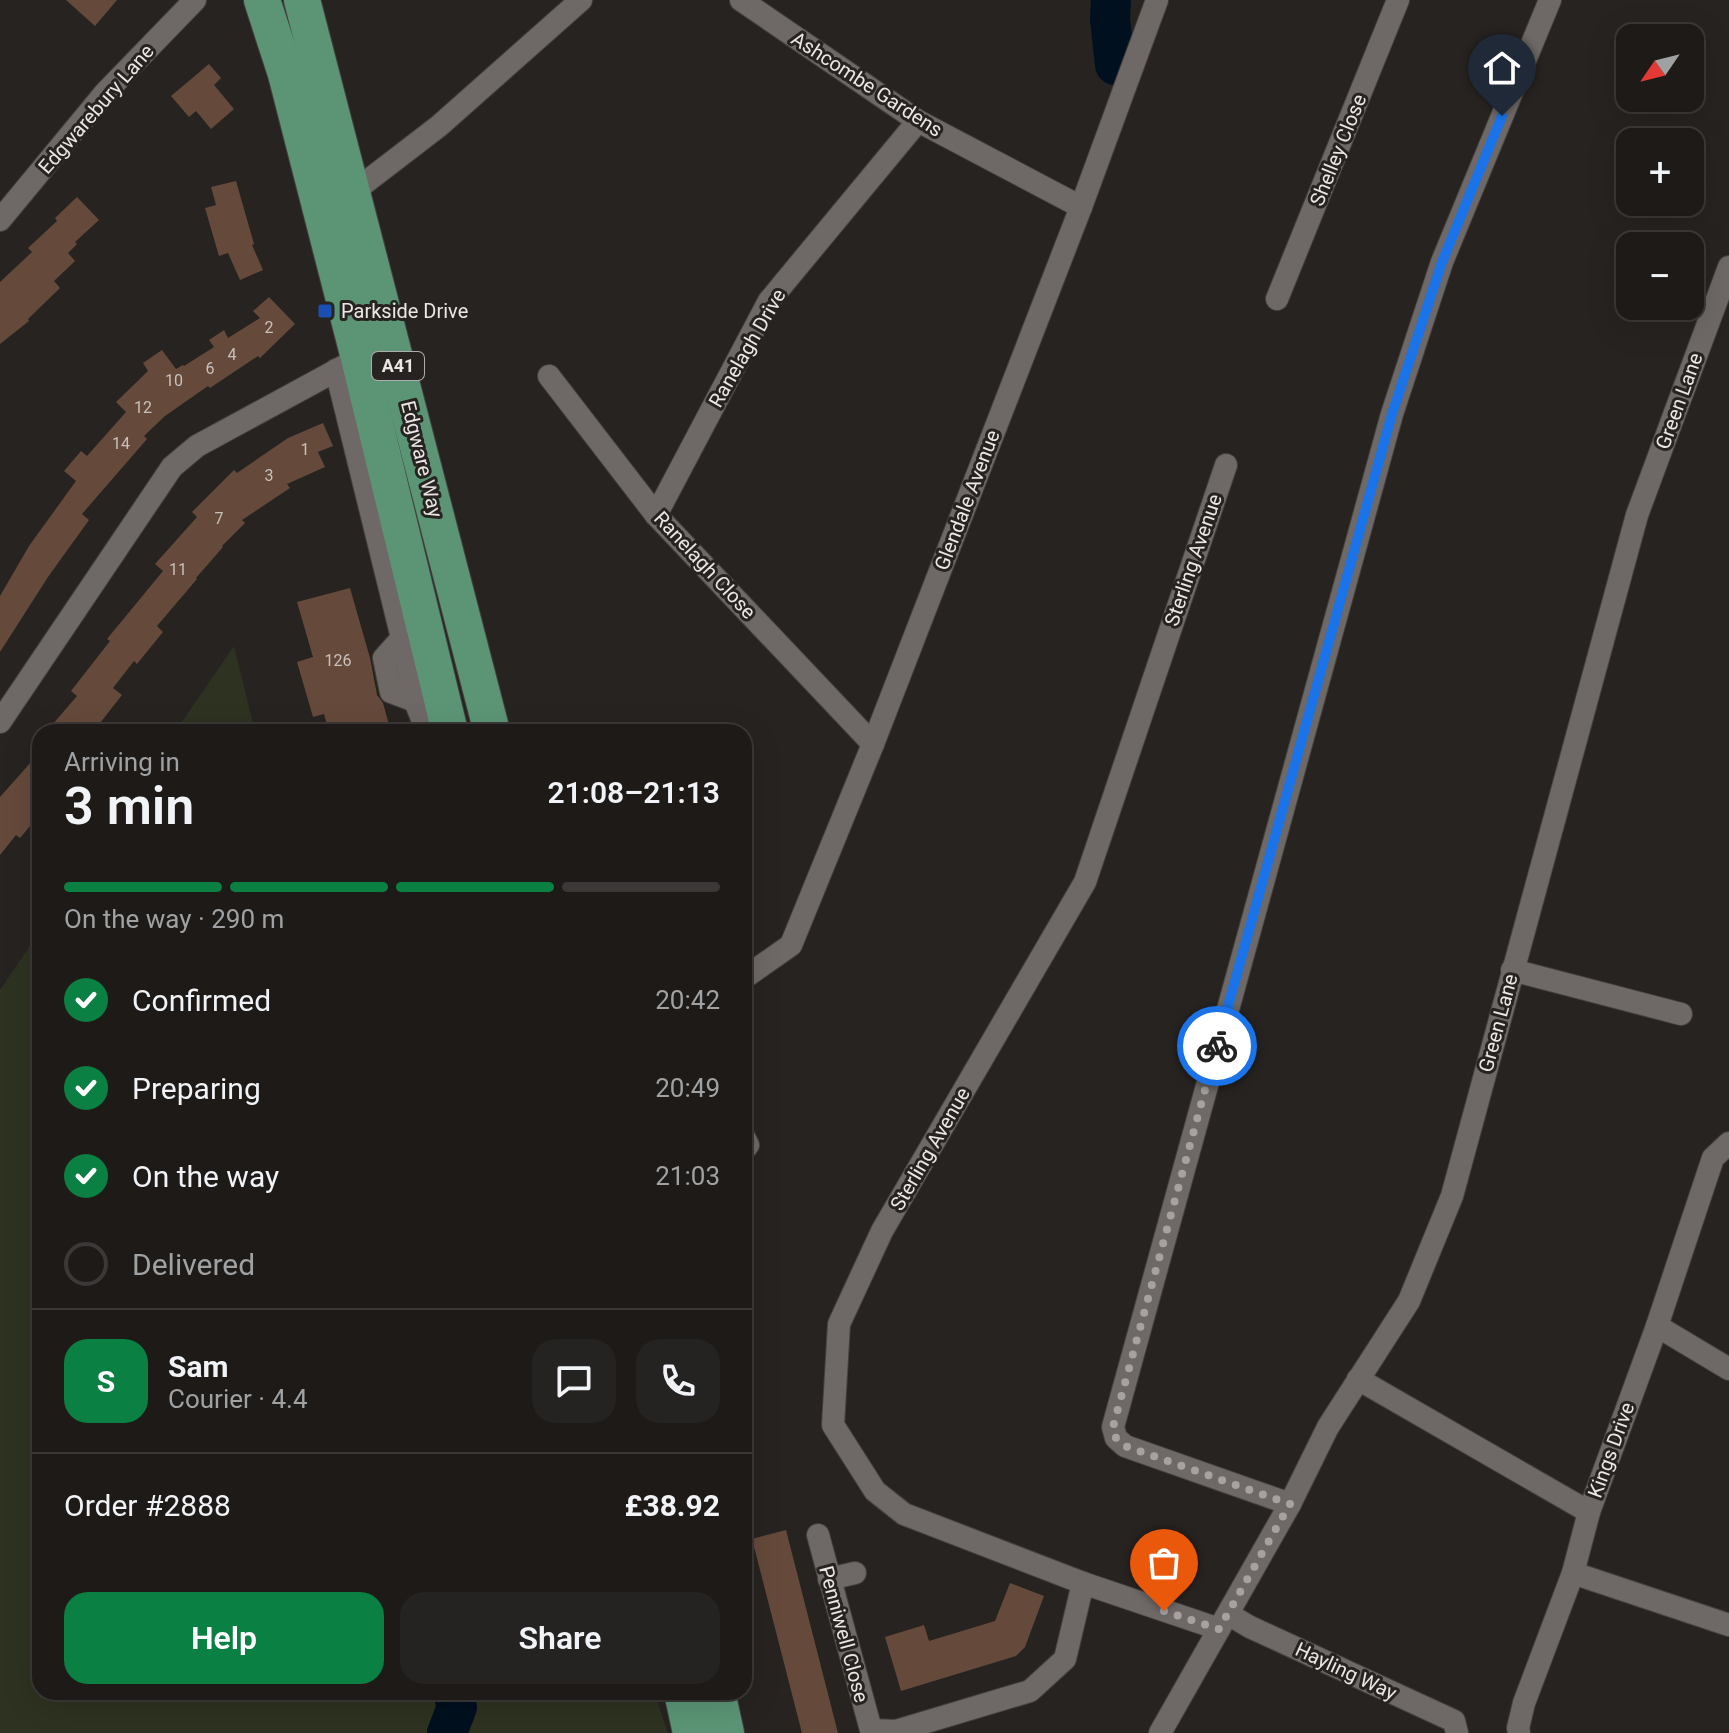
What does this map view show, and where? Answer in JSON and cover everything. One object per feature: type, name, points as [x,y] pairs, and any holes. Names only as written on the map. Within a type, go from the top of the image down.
[{"type":"highway","name":"Edgware Way","points":[[262,0],[286,74],[348,364],[448,724]]},
{"type":"highway","name":"Edgware Way","points":[[302,0],[490,724]]},
{"type":"highway","points":[[684,1700],[691,1733]]},
{"type":"highway","points":[[719,1700],[726,1733]]},
{"type":"street","name":"Edgwarebury Lane","points":[[0,220],[105,93],[195,0]]},
{"type":"street","points":[[353,192],[439,126],[581,0]]},
{"type":"street","name":"Ashcombe Gardens","points":[[741,0],[918,121],[1081,207]]},
{"type":"street","name":"Glendale Avenue","points":[[752,972],[791,945],[873,744],[1081,207],[1157,0]]},
{"type":"street","name":"Shelley Close","points":[[1277,299],[1398,0]]},
{"type":"street","points":[[1290,1504],[1125,1446],[1116,1438],[1113,1427],[1392,414],[1442,262],[1550,0]]},
{"type":"street","name":"Ranelagh Drive","points":[[656,515],[769,301],[918,121]]},
{"type":"street","name":"Green Lane","points":[[1160,1733],[1290,1504],[1328,1427],[1409,1301],[1452,1196],[1637,515],[1729,267]]},
{"type":"street","name":"Edgware Way","points":[[348,364],[402,638],[384,658],[386,669],[391,692],[415,701],[424,724]]},
{"type":"street","points":[[0,722],[172,467],[197,446],[348,364]]},
{"type":"street","name":"Ranelagh Close","points":[[549,376],[656,515],[873,744]]},
{"type":"street","name":"Sterling Avenue","points":[[1223,1622],[1083,1583],[904,1514],[875,1491],[833,1425],[839,1324],[882,1231],[1085,882],[1226,465]]},
{"type":"street","points":[[1512,970],[1681,1014]]},
{"type":"street","name":"Kings Drive","points":[[1358,1379],[1589,1512],[1657,1326],[1713,1158],[1729,1143]]},
{"type":"street","points":[[1657,1326],[1729,1369]]},
{"type":"street","points":[[1519,1733],[1524,1701],[1573,1573],[1589,1512]]},
{"type":"street","name":"Penniwell Close","points":[[818,1535],[871,1730],[895,1732],[1030,1691],[1065,1659],[1083,1583]]},
{"type":"street","points":[[829,1579],[855,1573]]},
{"type":"street","points":[[1573,1573],[1729,1625]]},
{"type":"street","name":"Hayling Way","points":[[1223,1622],[1250,1627],[1454,1721],[1457,1733]]},
{"type":"green space","points":[[234,646],[253,724],[180,724]]},
{"type":"green space","points":[[32,943],[32,1700],[657,1700],[668,1733],[0,1733],[0,990]]},
{"type":"building","points":[[66,0],[117,0],[95,26]]},
{"type":"building","points":[[209,64],[221,78],[214,85],[234,109],[211,129],[196,111],[189,117],[171,96]]},
{"type":"building","points":[[236,181],[252,245],[263,270],[240,280],[228,253],[219,256],[205,208],[216,205],[211,187]]},
{"type":"building","points":[[77,197],[99,220],[75,242],[77,244],[68,253],[75,261],[54,281],[60,288],[29,321],[0,344],[0,282],[32,252],[28,248]]},
{"type":"building","points":[[269,297],[295,324],[260,358],[258,356],[210,388],[208,386],[165,416],[144,436],[147,439],[82,514],[89,520],[0,652],[0,596],[29,546],[76,481],[64,471],[81,451],[87,456],[126,412],[116,402],[148,371],[143,363],[162,350],[176,369],[184,366],[214,347],[209,340],[224,330],[228,338],[260,318],[253,311]]},
{"type":"building","points":[[323,423],[333,446],[318,452],[325,467],[287,484],[290,488],[242,520],[245,523],[222,546],[157,626],[163,632],[113,688],[122,695],[99,724],[53,724],[77,696],[71,691],[110,641],[107,639],[163,571],[155,564],[197,517],[192,512],[234,470],[237,473],[288,438]]},
{"type":"building","points":[[350,588],[377,695],[383,703],[389,724],[327,724],[324,714],[313,717],[297,662],[313,657],[297,602]]},
{"type":"building","points":[[32,761],[32,824],[20,838],[16,835],[0,855],[0,797]]},
{"type":"building","points":[[786,1530],[838,1733],[802,1733],[752,1539]]},
{"type":"building","points":[[1010,1583],[1044,1596],[1025,1647],[1016,1656],[901,1691],[885,1637],[924,1625],[929,1641],[995,1621]]},
{"type":"waterway","points":[[1111,0],[1115,65]]},
{"type":"waterway","points":[[447,1733],[457,1707],[455,1700]]},
{"type":"way so far","points":[[1164,1611],[1219,1629],[1290,1504],[1125,1446],[1116,1438],[1113,1427],[1217,1046]]},
{"type":"place","name":"Parkside Drive","points":[[325,311]]},
{"type":"route","points":[[1217,1046],[1392,414],[1442,262],[1502,116]]}]
